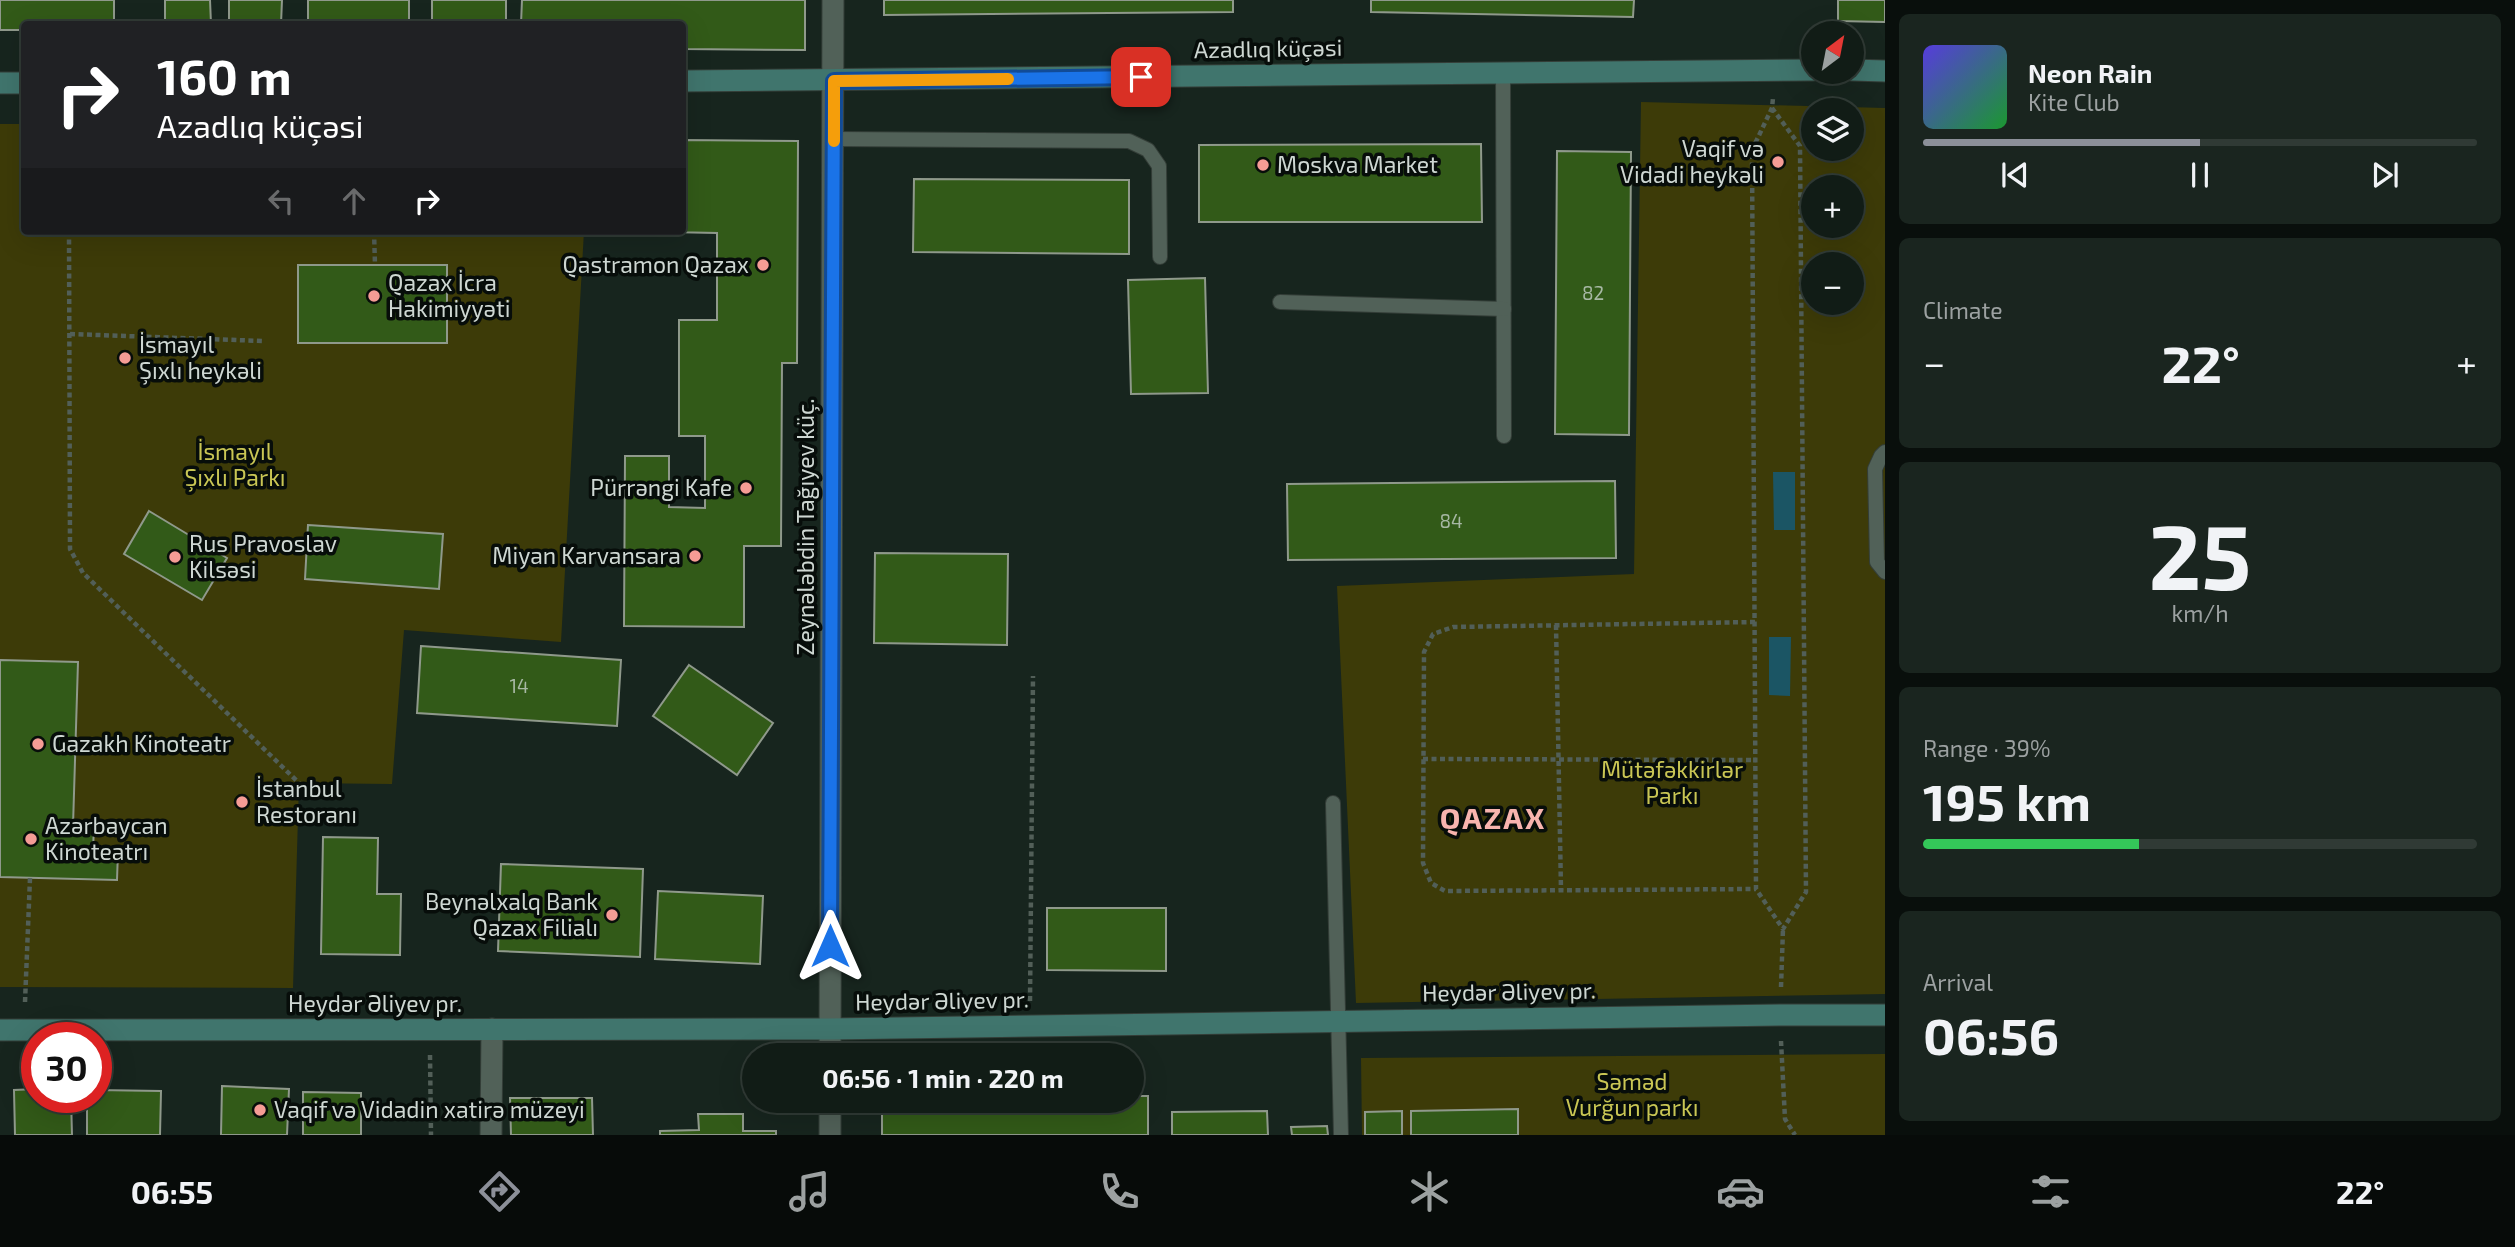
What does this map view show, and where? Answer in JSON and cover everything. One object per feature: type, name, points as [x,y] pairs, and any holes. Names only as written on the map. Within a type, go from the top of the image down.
[{"type":"main road","name":"Azadlıq küçəsi","points":[[686,81],[1801,70]]},
{"type":"main road","points":[[1864,71],[1885,71]]},
{"type":"main road","points":[[0,83],[21,83]]},
{"type":"main road","name":"Heydər Əliyev pr.","points":[[112,1030],[830,1029],[1885,1015]]},
{"type":"main road","name":"Heydər Əliyev pr.","points":[[0,1030],[21,1030]]},
{"type":"street","name":"Zeynələbdin Tağıyev küç.","points":[[830,1043],[833,0]]},
{"type":"street","points":[[491,1135],[492,1029]]},
{"type":"street","points":[[830,1113],[830,1135]]},
{"type":"lane","points":[[1503,72],[1504,436]]},
{"type":"lane","points":[[834,139],[1129,141],[1148,150],[1159,166],[1160,257]]},
{"type":"lane","points":[[1280,302],[1503,309]]},
{"type":"lane","points":[[1885,452],[1875,469],[1877,562],[1885,572]]},
{"type":"lane","points":[[1333,803],[1341,1135]]},
{"type":"path","points":[[1772,108],[1800,146],[1806,892],[1783,929],[1756,889],[1755,622],[1752,150],[1772,108]]},
{"type":"path","points":[[69,235],[70,549],[83,573],[299,783]]},
{"type":"path","points":[[374,235],[375,265]]},
{"type":"path","points":[[70,334],[263,341]]},
{"type":"path","points":[[1755,622],[1453,626],[1433,634],[1424,652],[1423,863],[1431,883],[1445,891],[1756,889]]},
{"type":"path","points":[[1556,625],[1561,890]]},
{"type":"path","points":[[1029,1026],[1033,676]]},
{"type":"path","points":[[1423,759],[1756,760]]},
{"type":"path","points":[[24,1022],[30,878]]},
{"type":"path","points":[[430,1030],[431,1135]]},
{"type":"green space","name":"Mütəfəkkirlər Parkı","points":[[1641,102],[1801,106],[1801,161],[1864,161],[1864,107],[1885,108],[1885,994],[1356,1003],[1337,586],[1634,574]]},
{"type":"green space","name":"İsmayıl Şıxlı Parkı","points":[[0,124],[21,124],[21,235],[584,235],[561,642],[404,630],[392,784],[299,783],[293,988],[0,987]]},
{"type":"green space","name":"Səməd Vurğun parkı","points":[[1885,1054],[1885,1135],[1362,1135],[1361,1058]]},
{"type":"water","points":[[1773,472],[1795,472],[1795,530],[1774,530]]},
{"type":"water","points":[[1769,637],[1791,637],[1790,696],[1769,695]]},
{"type":"building","points":[[0,0],[114,0],[114,21],[21,21],[21,30],[0,30]]},
{"type":"building","points":[[165,0],[210,0],[211,21],[165,21]]},
{"type":"building","points":[[229,0],[282,0],[281,21],[229,21]]},
{"type":"building","points":[[308,0],[409,0],[409,21],[308,21]]},
{"type":"building","points":[[432,0],[506,0],[506,21],[432,21]]},
{"type":"building","points":[[522,0],[805,0],[805,50],[686,49],[686,21],[521,21]]},
{"type":"building","points":[[884,0],[1233,0],[1233,12],[884,15]]},
{"type":"building","points":[[1371,0],[1634,0],[1633,17],[1371,12]]},
{"type":"building","points":[[1838,0],[1885,0],[1885,22],[1838,21]]},
{"type":"building","points":[[686,140],[798,141],[797,363],[782,363],[781,546],[744,546],[744,627],[624,626],[625,456],[669,456],[669,507],[705,508],[705,436],[679,436],[679,320],[717,320],[717,233],[686,232]]},
{"type":"building","points":[[1481,144],[1482,222],[1199,222],[1199,145]]},
{"type":"building","points":[[1557,151],[1631,152],[1629,435],[1555,434]]},
{"type":"building","points":[[914,179],[1129,180],[1129,254],[913,252]]},
{"type":"building","points":[[298,265],[447,265],[447,343],[298,343]]},
{"type":"building","points":[[1205,278],[1208,393],[1131,394],[1128,280]]},
{"type":"building","points":[[1615,481],[1616,558],[1288,560],[1287,484]]},
{"type":"building","points":[[149,511],[227,558],[202,600],[124,554]]},
{"type":"building","points":[[308,525],[443,534],[439,589],[305,579]]},
{"type":"building","points":[[875,553],[1008,554],[1007,645],[874,643]]},
{"type":"building","points":[[421,646],[621,660],[617,726],[417,713]]},
{"type":"building","name":"Gazakh Kinoteatr","points":[[0,660],[78,662],[73,826],[94,826],[93,850],[118,851],[117,880],[0,877]]},
{"type":"building","points":[[689,665],[773,723],[737,775],[653,716]]},
{"type":"building","points":[[323,837],[378,838],[377,894],[401,894],[400,955],[321,954]]},
{"type":"building","points":[[501,864],[643,869],[640,957],[498,951]]},
{"type":"building","points":[[658,891],[763,896],[760,964],[655,959]]},
{"type":"building","points":[[1047,908],[1166,908],[1166,971],[1047,970]]},
{"type":"building","points":[[222,1086],[289,1089],[287,1135],[221,1135]]},
{"type":"building","points":[[14,1090],[21,1090],[21,1113],[71,1113],[72,1135],[15,1135]]},
{"type":"building","points":[[112,1090],[161,1091],[160,1135],[87,1135],[87,1113],[112,1113]]},
{"type":"building","points":[[303,1092],[361,1093],[361,1135],[303,1135]]},
{"type":"building","points":[[1144,1096],[1148,1096],[1148,1135],[882,1135],[882,1113],[1144,1113]]},
{"type":"building","points":[[510,1098],[592,1098],[593,1135],[511,1135]]},
{"type":"building","points":[[1518,1109],[1518,1135],[1411,1135],[1411,1111]]},
{"type":"building","points":[[1267,1111],[1268,1135],[1172,1135],[1172,1112]]},
{"type":"building","points":[[1402,1111],[1402,1135],[1365,1135],[1365,1112]]},
{"type":"building","points":[[698,1114],[743,1114],[743,1131],[776,1131],[776,1135],[660,1135],[660,1131],[699,1130]]},
{"type":"building","points":[[1327,1126],[1328,1135],[1292,1135],[1291,1127]]},
{"type":"slow traffic","points":[[834,141],[834,81],[1008,79]]},
{"type":"place","name":"Vaqif və Vidadi heykəli","points":[[1778,162]]},
{"type":"place","name":"Moskva Market","points":[[1263,165]]},
{"type":"place","name":"Qastramon Qazax","points":[[763,265]]},
{"type":"place","name":"Qazax İcra Hakimiyyəti","points":[[374,296]]},
{"type":"place","name":"İsmayıl Şıxlı heykəli","points":[[125,358]]},
{"type":"place","name":"Pürrəngi Kafe","points":[[746,488]]},
{"type":"place","name":"Miyan Karvansara","points":[[695,556]]},
{"type":"place","name":"Rus Pravoslav Kilsəsi","points":[[175,557]]},
{"type":"place","name":"Gazakh Kinoteatr","points":[[38,744]]},
{"type":"place","name":"İstanbul Restoranı","points":[[242,802]]},
{"type":"place","name":"Azərbaycan Kinoteatrı","points":[[31,839]]},
{"type":"place","name":"Beynəlxalq Bank Qazax Filialı","points":[[612,915]]},
{"type":"place","name":"Vaqif və Vidadin xatirə müzeyi","points":[[260,1110]]},
{"type":"district","name":"QAZAX","points":[[1493,819]]},
{"type":"route","points":[[830,946],[834,81],[1141,77]]}]
